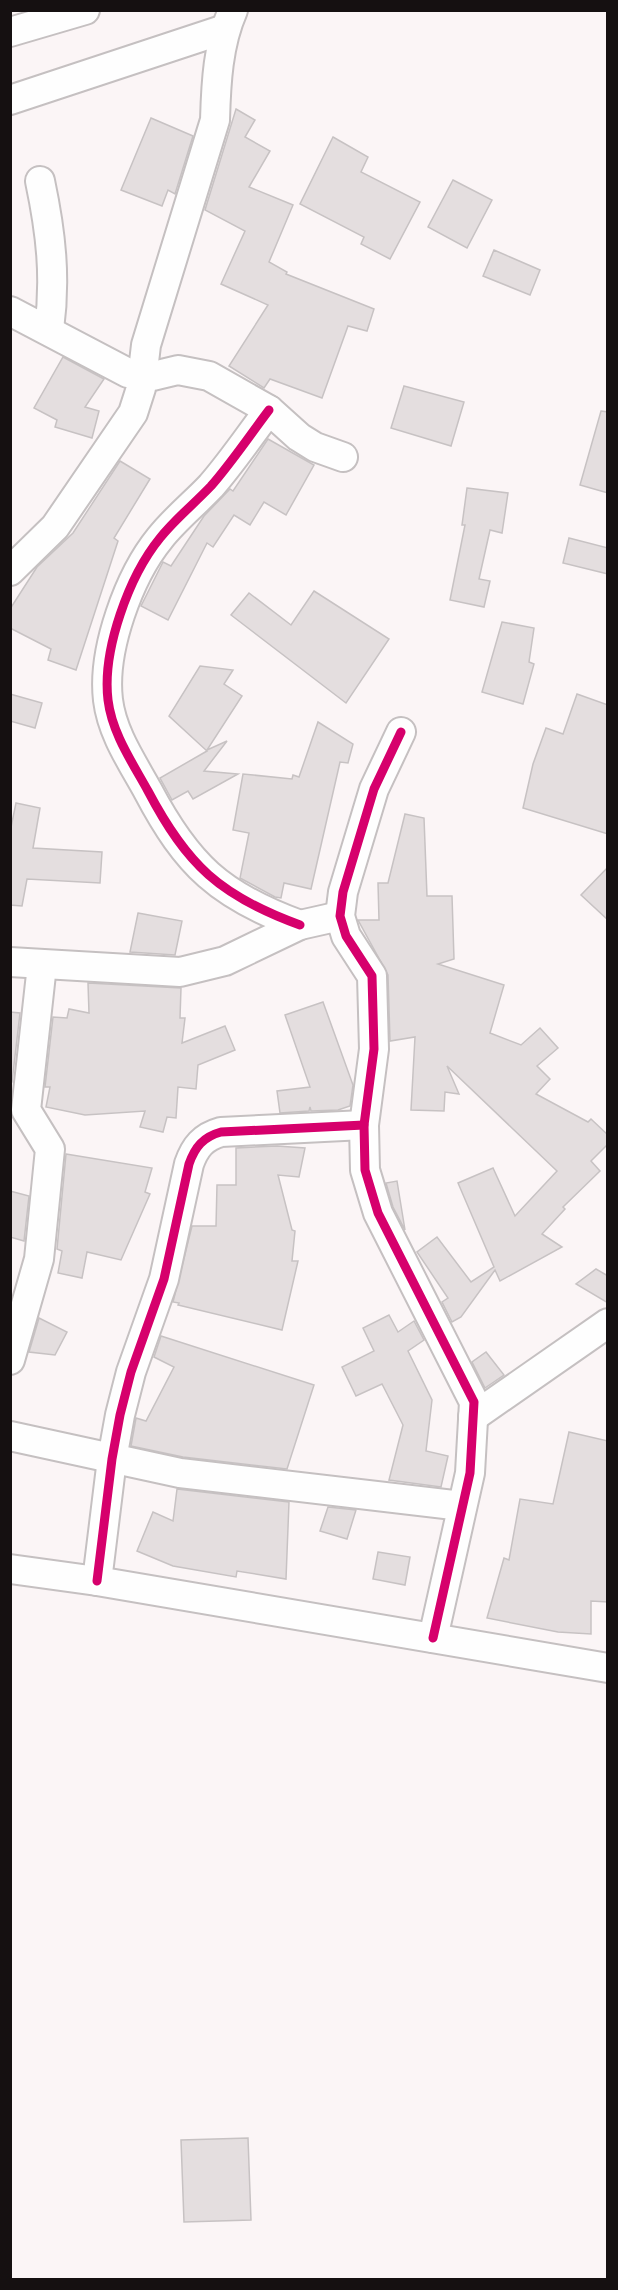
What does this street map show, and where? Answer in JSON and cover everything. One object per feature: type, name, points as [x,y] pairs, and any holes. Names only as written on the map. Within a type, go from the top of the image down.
[{"type":"street","points":[[10,32],[78,12]]},
{"type":"street","points":[[10,100],[229,20]]},
{"type":"street","points":[[10,571],[55,527],[126,426],[138,401],[146,345],[215,120],[216,87],[229,20]]},
{"type":"street","points":[[40,181],[52,235],[53,302],[49,330]]},
{"type":"street","points":[[10,311],[116,367],[141,375],[153,376],[178,370],[208,376],[269,410],[299,437],[315,447],[343,457]]},
{"type":"street","points":[[269,410],[210,486],[159,539],[136,575],[119,619],[108,673],[108,700],[114,725],[125,749],[166,825],[190,858],[238,898],[300,925]]},
{"type":"street","points":[[401,732],[374,789],[343,892],[340,916],[346,936],[372,976],[374,1049],[364,1125],[365,1170],[378,1213],[474,1402],[470,1473],[433,1638]]},
{"type":"street","points":[[10,962],[180,972],[225,961],[300,925],[340,916]]},
{"type":"street","points":[[10,1360],[39,1259],[50,1149],[26,1110],[42,965]]},
{"type":"street","points":[[97,1581],[112,1459],[125,1394],[164,1279],[189,1164],[196,1147],[211,1134],[221,1132],[364,1125]]},
{"type":"street","points":[[473,1417],[608,1323]]},
{"type":"street","points":[[10,1436],[180,1473],[462,1506]]},
{"type":"street","points":[[10,1569],[97,1581],[608,1668]]},
{"type":"building","points":[[236,109],[255,120],[245,137],[270,151],[249,187],[293,205],[269,262],[287,272],[286,274],[374,309],[367,331],[348,326],[322,398],[270,379],[264,388],[229,366],[268,305],[221,284],[245,231],[205,210]]},
{"type":"building","points":[[151,118],[193,136],[175,194],[168,190],[162,206],[121,190]]},
{"type":"building","points":[[333,137],[368,157],[361,172],[420,202],[390,259],[361,244],[364,237],[300,204]]},
{"type":"building","points":[[453,180],[492,200],[467,248],[428,227]]},
{"type":"building","points":[[494,250],[540,270],[530,295],[483,276]]},
{"type":"building","points":[[63,357],[104,379],[85,407],[99,411],[92,438],[55,427],[57,420],[34,408]]},
{"type":"building","points":[[404,386],[464,402],[451,446],[391,428]]},
{"type":"building","points":[[601,411],[608,412],[608,493],[580,485]]},
{"type":"building","points":[[268,439],[314,465],[286,515],[264,502],[250,525],[234,515],[213,547],[207,543],[168,620],[141,606],[163,562],[171,566],[204,516],[230,489],[233,491]]},
{"type":"building","points":[[120,461],[150,479],[114,538],[118,541],[76,670],[48,660],[51,649],[10,628],[10,609],[37,567],[73,533]]},
{"type":"building","points":[[467,488],[508,493],[502,533],[490,530],[479,579],[490,581],[484,607],[450,600],[465,525],[462,525]]},
{"type":"building","points":[[569,538],[608,548],[608,574],[563,563]]},
{"type":"building","points":[[314,591],[389,639],[346,703],[231,615],[249,593],[291,625]]},
{"type":"building","points":[[502,622],[534,628],[529,662],[534,664],[523,704],[482,692]]},
{"type":"building","points":[[200,666],[233,670],[224,684],[242,696],[207,750],[227,741],[204,771],[238,774],[193,799],[188,791],[172,800],[160,778],[207,751],[169,716]]},
{"type":"building","points":[[10,694],[42,703],[35,728],[10,721]]},
{"type":"building","points":[[577,694],[608,705],[608,834],[523,808],[533,764],[546,728],[563,734]]},
{"type":"building","points":[[318,722],[353,744],[348,763],[340,762],[311,889],[284,883],[281,898],[275,897],[240,878],[249,833],[233,830],[243,774],[292,779],[293,775],[299,777]]},
{"type":"building","points":[[16,803],[40,808],[33,848],[102,852],[100,883],[27,879],[22,906],[10,905],[10,832]]},
{"type":"building","points":[[405,814],[424,818],[427,896],[452,896],[454,959],[438,964],[504,985],[490,1033],[521,1045],[540,1028],[558,1048],[537,1066],[550,1079],[536,1094],[588,1122],[591,1119],[608,1135],[608,1144],[591,1161],[600,1171],[563,1207],[565,1209],[542,1234],[562,1247],[500,1281],[495,1270],[461,1317],[452,1322],[442,1302],[448,1298],[417,1252],[437,1237],[471,1282],[494,1267],[458,1183],[493,1168],[515,1216],[557,1171],[447,1066],[459,1094],[445,1092],[444,1111],[411,1110],[415,1037],[390,1041],[388,975],[358,920],[379,920],[378,883],[388,883]]},
{"type":"building","points":[[608,867],[608,920],[581,895]]},
{"type":"building","points":[[138,913],[182,921],[175,955],[130,952]]},
{"type":"building","points":[[88,983],[181,988],[180,1018],[185,1018],[182,1043],[225,1026],[235,1050],[198,1065],[196,1089],[178,1087],[176,1118],[167,1117],[163,1132],[140,1127],[145,1111],[85,1115],[46,1107],[50,1087],[45,1087],[53,1017],[67,1018],[69,1009],[89,1013]]},
{"type":"building","points":[[323,1002],[353,1085],[350,1106],[338,1110],[311,1111],[310,1107],[309,1111],[280,1113],[277,1091],[310,1087],[285,1015]]},
{"type":"building","points":[[10,1012],[20,1013],[12,1082],[10,1082]]},
{"type":"building","points":[[277,1146],[305,1148],[299,1177],[278,1175],[292,1230],[295,1231],[292,1261],[298,1261],[282,1330],[173,1302],[192,1226],[216,1226],[217,1185],[236,1185],[236,1148]]},
{"type":"building","points":[[66,1154],[152,1168],[145,1192],[150,1194],[121,1260],[87,1252],[82,1278],[58,1273],[62,1251],[57,1249]]},
{"type":"building","points":[[397,1181],[405,1230],[393,1207],[386,1183]]},
{"type":"building","points":[[10,1191],[29,1196],[24,1241],[10,1237]]},
{"type":"building","points":[[596,1269],[608,1276],[608,1303],[576,1284]]},
{"type":"building","points":[[389,1315],[398,1332],[414,1321],[424,1340],[408,1351],[432,1400],[426,1451],[448,1456],[441,1487],[389,1480],[403,1425],[382,1384],[356,1396],[342,1367],[374,1351],[363,1328]]},
{"type":"building","points":[[39,1318],[67,1332],[55,1355],[29,1352]]},
{"type":"building","points":[[161,1336],[314,1385],[287,1469],[183,1457],[131,1446],[136,1418],[146,1421],[174,1367],[154,1357]]},
{"type":"building","points":[[486,1352],[504,1375],[485,1388],[472,1362]]},
{"type":"building","points":[[569,1432],[608,1441],[608,1602],[591,1601],[591,1634],[558,1632],[487,1618],[504,1558],[509,1560],[520,1499],[553,1504]]},
{"type":"building","points":[[177,1489],[289,1502],[286,1579],[237,1571],[236,1577],[173,1566],[137,1551],[153,1512],[173,1521]]},
{"type":"building","points":[[328,1507],[356,1510],[347,1539],[320,1531]]},
{"type":"building","points":[[378,1552],[410,1557],[405,1585],[373,1579]]},
{"type":"building","points":[[248,2138],[251,2220],[184,2222],[181,2140]]},
{"type":"cycle path","points":[[269,410],[211,486],[160,538],[138,572],[120,614],[114,637],[109,659],[108,700],[118,736],[129,758],[162,817],[192,858],[227,889],[272,914],[300,925]]},
{"type":"cycle path","points":[[401,732],[374,789],[343,892],[340,916],[346,936],[372,976],[374,1049],[364,1125],[365,1170],[378,1213],[474,1402],[470,1473],[433,1638]]},
{"type":"cycle path","points":[[97,1581],[112,1459],[120,1415],[131,1372],[164,1279],[189,1164],[194,1153],[205,1140],[221,1132],[364,1125]]}]
